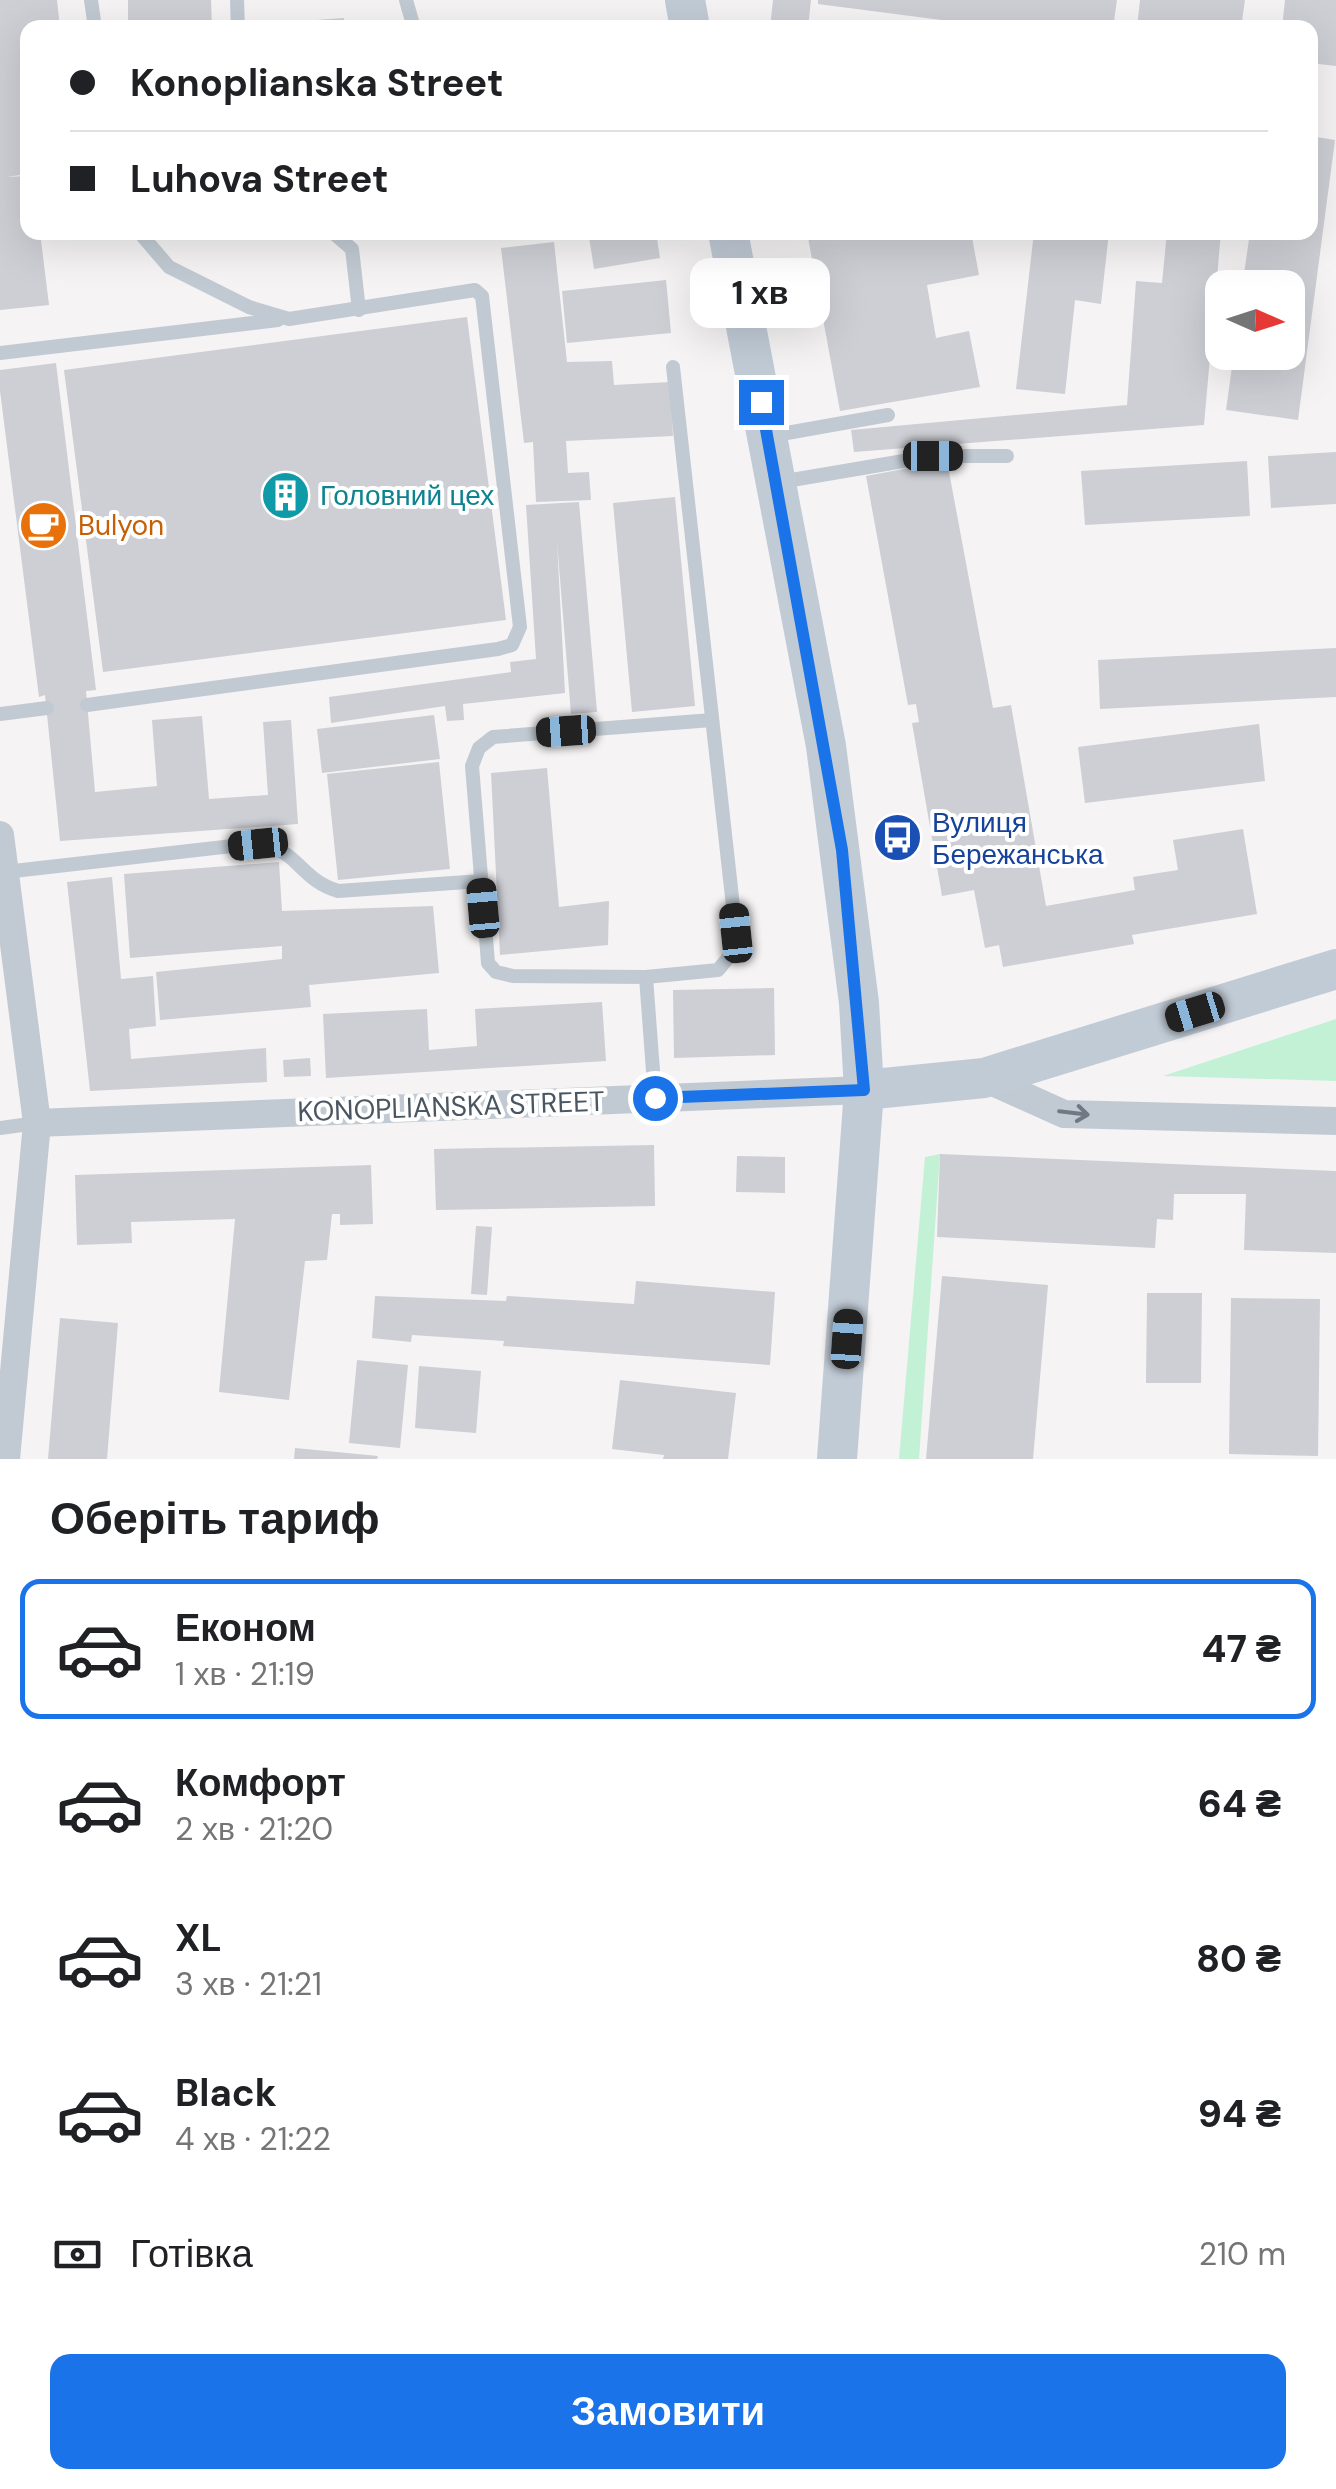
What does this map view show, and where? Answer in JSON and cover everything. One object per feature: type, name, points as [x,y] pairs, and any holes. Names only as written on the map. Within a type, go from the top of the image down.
[{"type":"main road","points":[[730,240],[842,850],[864,1090],[836,1459]]},
{"type":"main road","points":[[984,1078],[1336,969]]},
{"type":"main road","name":"KONOPLIANSKA STREET","points":[[864,1090],[984,1078]]},
{"type":"street","points":[[0,835],[37,1123],[6,1459]]},
{"type":"street","name":"KONOPLIANSKA STREET","points":[[984,1078],[1064,1114],[1336,1121]]},
{"type":"street","name":"KONOPLIANSKA STREET","points":[[37,1123],[864,1090]]},
{"type":"lane","points":[[146,240],[169,267],[249,308],[288,318]]},
{"type":"lane","points":[[341,240],[352,249]]},
{"type":"lane","points":[[355,240],[352,249],[359,310]]},
{"type":"lane","points":[[0,353],[359,310],[474,290],[482,296],[518,636],[512,646],[87,705]]},
{"type":"lane","points":[[672,366],[712,720],[736,933],[733,952],[718,970],[646,977],[512,976],[496,972],[488,963],[472,766],[479,748],[493,736],[712,720]]},
{"type":"lane","points":[[768,436],[888,416]]},
{"type":"lane","points":[[776,483],[933,456],[1007,456]]},
{"type":"lane","points":[[0,714],[46,708]]},
{"type":"lane","points":[[4,872],[258,844],[282,847],[319,886],[338,891],[481,881]]},
{"type":"lane","points":[[646,977],[655,1098]]},
{"type":"lane","points":[[0,1128],[37,1123]]},
{"type":"green space","points":[[1336,1019],[1336,1081],[1163,1076]]},
{"type":"green space","points":[[940,1154],[919,1459],[899,1459],[925,1157]]},
{"type":"building","points":[[0,0],[57,0],[59,20],[20,20],[20,175],[6,177],[20,176],[20,240],[41,240],[49,305],[0,310]]},
{"type":"building","points":[[128,0],[211,0],[212,20],[128,20]]},
{"type":"building","points":[[773,0],[811,0],[809,20],[771,20]]},
{"type":"building","points":[[818,0],[1117,0],[1114,20],[941,20],[818,4]]},
{"type":"building","points":[[1140,0],[1245,0],[1242,20],[1138,20]]},
{"type":"building","points":[[1285,0],[1336,0],[1336,66],[1318,64],[1318,20],[1283,20]]},
{"type":"building","points":[[1318,137],[1335,140],[1305,367],[1305,270],[1245,270],[1249,240],[1318,240]]},
{"type":"building","points":[[589,240],[657,240],[660,258],[594,269]]},
{"type":"building","points":[[808,240],[972,240],[979,275],[927,285],[936,338],[969,331],[980,387],[840,411]]},
{"type":"building","points":[[1033,240],[1108,240],[1101,304],[1075,300],[1065,394],[1016,389]]},
{"type":"building","points":[[1166,240],[1220,240],[1218,270],[1205,270],[1205,370],[1209,370],[1204,425],[854,452],[851,430],[1127,405],[1136,281],[1162,283]]},
{"type":"building","points":[[554,242],[567,362],[612,361],[614,385],[670,382],[673,436],[566,441],[568,473],[589,472],[591,500],[536,502],[533,442],[524,443],[501,248]]},
{"type":"building","points":[[666,280],[671,333],[567,343],[562,291]]},
{"type":"building","name":"Головний цех","points":[[467,317],[506,620],[103,672],[64,370]]},
{"type":"building","points":[[56,363],[96,690],[86,691],[95,792],[157,786],[152,720],[202,716],[209,799],[268,795],[263,722],[291,720],[298,824],[60,841],[45,695],[39,697],[0,391],[0,370]]},
{"type":"building","points":[[1232,370],[1305,370],[1298,420],[1226,410]]},
{"type":"building","points":[[1336,452],[1336,504],[1271,508],[1268,456]]},
{"type":"building","points":[[947,461],[993,708],[1011,705],[1046,906],[1135,890],[1133,877],[1178,870],[1173,840],[1243,829],[1257,914],[1132,935],[1134,944],[1003,967],[999,945],[985,948],[974,890],[942,896],[912,723],[919,722],[916,704],[908,705],[866,476]]},
{"type":"building","points":[[1247,461],[1250,516],[1085,525],[1081,471]]},
{"type":"building","points":[[675,497],[695,706],[632,712],[613,503]]},
{"type":"building","points":[[579,502],[597,712],[571,714],[557,542],[565,693],[463,704],[464,720],[447,721],[445,706],[331,723],[329,697],[511,672],[510,662],[536,659],[526,505]]},
{"type":"building","points":[[1336,648],[1336,697],[1100,709],[1098,660]]},
{"type":"building","points":[[434,715],[440,759],[322,773],[317,729]]},
{"type":"building","points":[[1259,724],[1265,781],[1085,803],[1078,747]]},
{"type":"building","points":[[439,762],[450,869],[338,880],[327,774]]},
{"type":"building","points":[[547,768],[559,907],[609,901],[608,945],[500,955],[491,773]]},
{"type":"building","points":[[279,862],[282,911],[433,906],[439,973],[309,985],[311,1007],[160,1020],[156,972],[282,959],[282,946],[130,958],[124,874]]},
{"type":"building","points":[[112,877],[121,979],[153,976],[156,1026],[129,1029],[131,1059],[266,1048],[267,1082],[90,1091],[67,882]]},
{"type":"building","points":[[774,988],[775,1055],[674,1058],[673,990]]},
{"type":"building","points":[[602,1002],[606,1061],[326,1078],[323,1014],[427,1009],[429,1050],[477,1046],[475,1009]]},
{"type":"building","points":[[310,1058],[311,1076],[284,1077],[283,1060]]},
{"type":"building","points":[[654,1145],[655,1206],[436,1210],[434,1149]]},
{"type":"building","points":[[940,1154],[1336,1171],[1336,1253],[1244,1250],[1246,1194],[1174,1194],[1173,1220],[1157,1219],[1155,1248],[937,1237]]},
{"type":"building","points":[[737,1156],[785,1157],[785,1193],[736,1192]]},
{"type":"building","points":[[371,1165],[373,1224],[340,1225],[340,1214],[332,1214],[327,1260],[305,1261],[289,1400],[219,1392],[235,1219],[131,1222],[132,1243],[77,1245],[75,1175]]},
{"type":"building","points":[[476,1226],[492,1227],[487,1295],[471,1294]]},
{"type":"building","points":[[942,1276],[1048,1285],[1033,1459],[926,1459]]},
{"type":"building","points":[[636,1281],[775,1292],[770,1365],[503,1346],[504,1341],[412,1335],[411,1342],[372,1338],[375,1296],[506,1301],[507,1296],[634,1304]]},
{"type":"building","points":[[1147,1293],[1202,1293],[1201,1383],[1146,1383]]},
{"type":"building","points":[[1231,1298],[1320,1299],[1318,1456],[1229,1454]]},
{"type":"building","points":[[60,1318],[118,1323],[107,1459],[48,1459]]},
{"type":"building","points":[[357,1360],[408,1365],[400,1448],[349,1443]]},
{"type":"building","points":[[419,1366],[481,1371],[476,1433],[415,1428]]},
{"type":"building","points":[[620,1380],[736,1393],[728,1459],[663,1459],[664,1455],[612,1449]]},
{"type":"building","points":[[295,1448],[378,1456],[294,1459]]},
{"type":"place","name":"Головний цех","points":[[285,495]]},
{"type":"place","name":"Bulyon","points":[[43,525]]},
{"type":"place","name":"Вулиця Бережанська","points":[[897,838]]},
{"type":"route","points":[[655,1098],[864,1090],[860,1003],[842,850],[761,402]]}]
